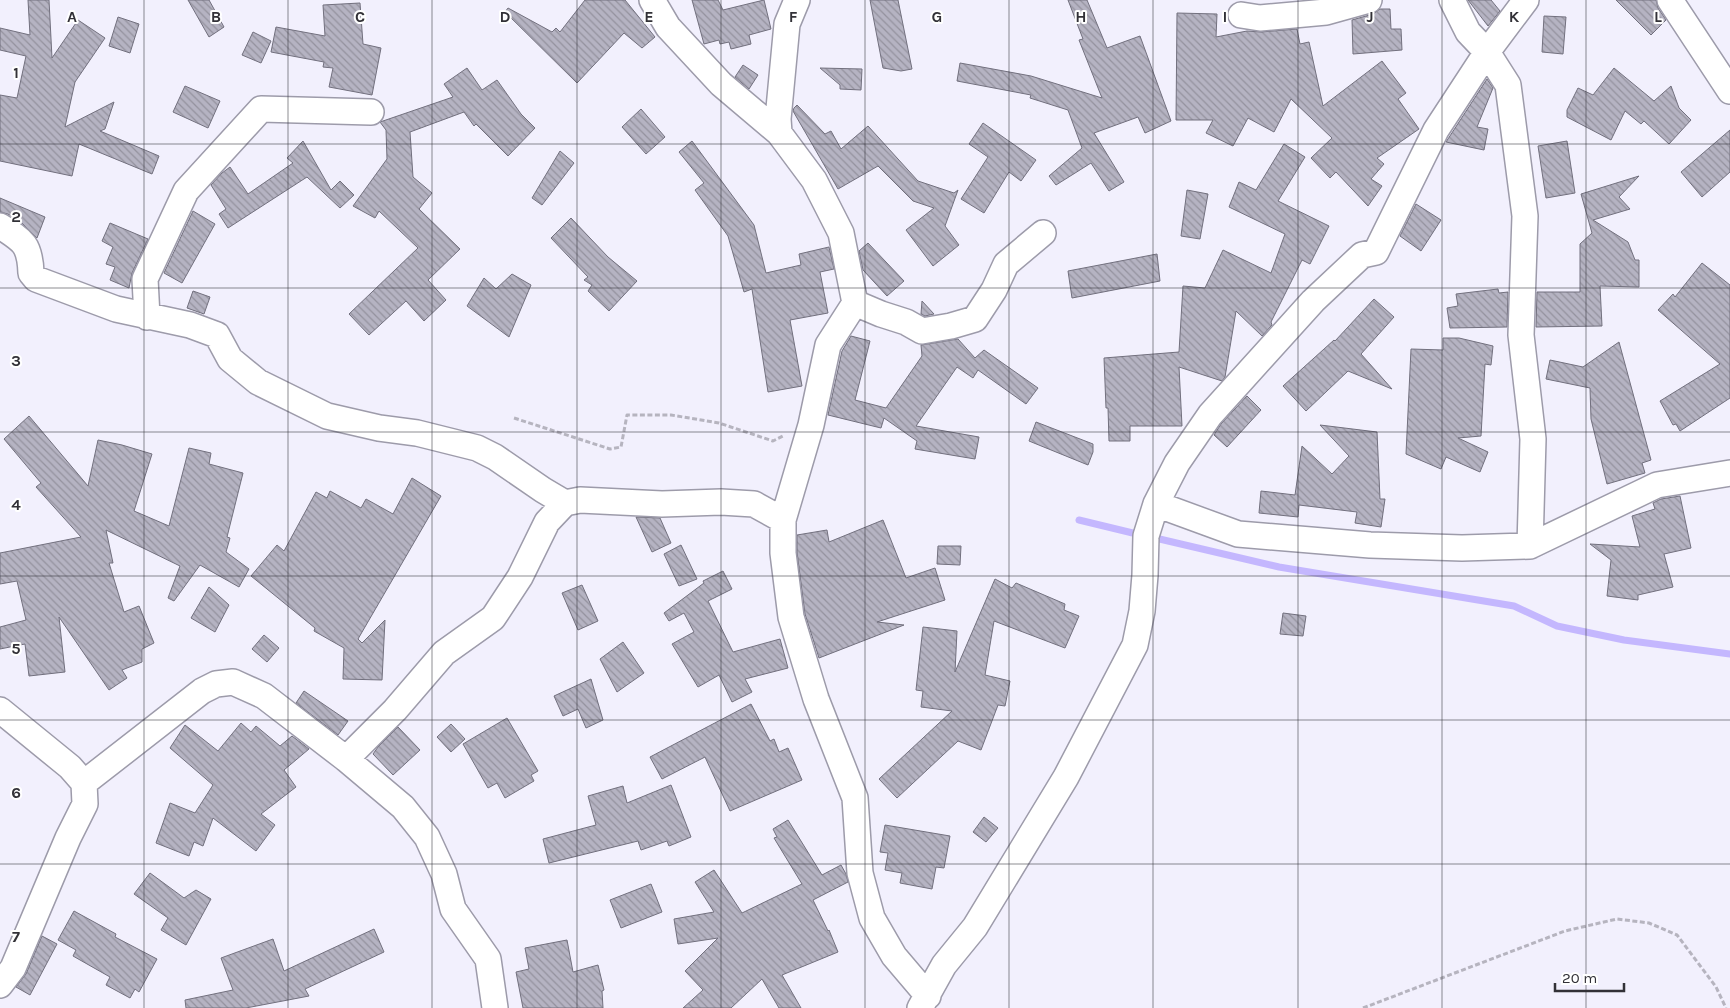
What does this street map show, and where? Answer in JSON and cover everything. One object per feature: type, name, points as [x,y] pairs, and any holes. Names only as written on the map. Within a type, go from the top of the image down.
[{"type":"street","points":[[652,0],[668,27],[721,84],[780,132],[814,180],[841,233],[855,303],[828,345],[811,425],[783,520],[783,553],[791,618],[816,699],[855,798],[860,873],[872,918],[924,1002],[944,965],[975,927],[1066,777],[1135,644],[1142,611],[1146,575],[1146,536],[1156,504],[1177,463],[1210,415],[1313,301],[1362,255],[1376,252],[1436,130],[1487,52],[1526,0]]},
{"type":"street","points":[[780,132],[778,119],[779,103],[787,24],[797,0]]},
{"type":"street","points":[[1241,15],[1260,18],[1326,12],[1369,0]]},
{"type":"street","points":[[1452,0],[1468,32],[1487,52],[1508,85],[1525,216],[1521,335],[1533,439],[1530,546]]},
{"type":"street","points":[[1670,0],[1730,91]]},
{"type":"street","points":[[147,317],[145,279],[186,191],[261,109],[372,112]]},
{"type":"street","points":[[0,226],[20,238],[30,255],[31,274],[36,279],[116,309],[190,325],[218,335],[230,359],[258,382],[327,416],[379,428],[417,433],[477,448],[565,503]]},
{"type":"street","points":[[855,303],[906,322],[922,331],[976,319],[994,290],[1006,264],[1043,232]]},
{"type":"street","points":[[1156,504],[1238,534],[1370,545],[1462,548],[1530,546],[1657,485],[1730,473]]},
{"type":"street","points":[[346,759],[395,710],[444,653],[493,618],[520,577],[547,522],[565,503],[580,500],[662,504],[721,502],[754,504],[783,520]]},
{"type":"street","points":[[84,783],[202,691],[216,684],[233,682],[264,696],[346,759],[402,807],[427,837],[444,874],[453,909],[488,959],[495,1008]]},
{"type":"street","points":[[0,710],[70,766],[84,783],[85,804],[68,838],[13,968],[0,985]]},
{"type":"path","points":[[514,418],[610,448],[621,447],[627,415],[671,415],[719,423],[773,441],[811,425]]},
{"type":"path","points":[[1363,1008],[1564,931],[1617,919],[1649,923],[1677,935],[1716,987],[1726,1008]]},
{"type":"building","points":[[28,0],[49,0],[52,58],[78,20],[105,38],[75,82],[65,127],[114,102],[105,129],[100,131],[159,156],[152,174],[79,144],[72,176],[0,161],[0,95],[17,98],[26,56],[0,50],[0,28],[30,35]]},
{"type":"building","points":[[188,0],[209,0],[224,27],[209,37]]},
{"type":"building","points":[[585,0],[625,0],[655,37],[642,48],[624,33],[577,83],[505,12],[508,8],[552,32],[556,28],[560,32]]},
{"type":"building","points":[[692,0],[718,0],[723,10],[764,0],[771,29],[749,35],[751,44],[731,49],[729,42],[720,44],[719,40],[704,44]]},
{"type":"building","points":[[870,0],[898,0],[912,69],[901,71],[883,68]]},
{"type":"building","points":[[1068,0],[1087,0],[1107,48],[1140,36],[1171,121],[1145,133],[1138,117],[1094,133],[1124,182],[1109,191],[1091,163],[1056,185],[1049,176],[1082,148],[1068,110],[1030,98],[1031,95],[957,81],[960,63],[1031,76],[1102,98],[1079,40],[1083,39]]},
{"type":"building","points":[[1468,0],[1491,0],[1500,11],[1488,26]]},
{"type":"building","points":[[1616,0],[1656,0],[1658,8],[1666,20],[1651,35]]},
{"type":"building","points":[[360,3],[363,44],[381,48],[372,95],[329,87],[333,68],[323,67],[324,62],[271,52],[276,27],[325,36],[323,5]]},
{"type":"building","points":[[1380,9],[1390,9],[1391,29],[1401,29],[1402,50],[1353,54],[1352,20],[1373,14]]},
{"type":"building","points":[[1177,13],[1217,14],[1216,37],[1247,31],[1261,32],[1297,29],[1300,44],[1309,42],[1323,106],[1382,61],[1406,93],[1398,99],[1419,129],[1377,158],[1384,164],[1371,179],[1382,186],[1368,206],[1336,172],[1330,178],[1311,158],[1332,138],[1291,99],[1274,132],[1248,118],[1233,146],[1206,133],[1213,120],[1176,120]]},
{"type":"building","points":[[1544,16],[1566,17],[1563,54],[1542,52]]},
{"type":"building","points":[[118,17],[139,24],[130,53],[109,46]]},
{"type":"building","points":[[253,32],[271,41],[261,63],[242,55]]},
{"type":"building","points":[[743,65],[758,75],[749,89],[735,77]]},
{"type":"building","points":[[467,68],[482,90],[497,80],[521,114],[535,128],[508,156],[476,124],[474,126],[464,112],[410,132],[413,177],[432,193],[419,209],[460,249],[428,280],[446,300],[424,321],[406,301],[369,335],[349,314],[418,248],[379,211],[375,218],[353,206],[387,159],[386,130],[380,122],[453,97],[444,84]]},
{"type":"building","points":[[820,68],[862,69],[861,90],[840,89],[840,85]]},
{"type":"building","points":[[1614,68],[1654,101],[1671,86],[1679,108],[1691,120],[1669,144],[1644,121],[1641,124],[1625,111],[1611,140],[1567,117],[1567,110],[1578,88],[1593,95]]},
{"type":"building","points":[[1487,79],[1493,88],[1477,127],[1488,129],[1484,150],[1446,142]]},
{"type":"building","points":[[185,86],[220,101],[208,128],[173,112]]},
{"type":"building","points":[[797,105],[825,134],[831,131],[841,149],[868,126],[918,181],[954,193],[958,190],[945,226],[959,245],[933,266],[906,230],[934,208],[913,201],[878,166],[838,189],[793,111]]},
{"type":"building","points":[[641,109],[665,137],[646,154],[622,127]]},
{"type":"building","points":[[983,123],[1036,160],[1021,181],[1009,172],[984,213],[961,199],[988,157],[969,144]]},
{"type":"building","points":[[1730,130],[1730,172],[1702,197],[1681,172]]},
{"type":"building","points":[[303,141],[331,190],[340,181],[354,195],[340,208],[307,177],[228,228],[219,214],[226,209],[211,185],[230,167],[248,194],[293,163],[287,158]]},
{"type":"building","points":[[692,141],[754,225],[766,273],[801,265],[799,254],[829,247],[834,269],[820,272],[828,313],[790,320],[802,386],[768,392],[752,289],[744,292],[728,236],[695,190],[704,183],[679,152]]},
{"type":"building","points":[[1567,141],[1575,193],[1546,198],[1538,146]]},
{"type":"building","points":[[1284,144],[1305,157],[1278,201],[1329,226],[1310,264],[1302,260],[1271,322],[1272,325],[1262,336],[1236,311],[1225,377],[1222,381],[1179,367],[1182,426],[1130,426],[1130,441],[1109,441],[1104,358],[1179,352],[1183,286],[1205,288],[1223,250],[1271,273],[1285,234],[1229,207],[1239,182],[1256,190]]},
{"type":"building","points":[[560,151],[574,163],[542,205],[532,198]]},
{"type":"building","points":[[1639,176],[1619,197],[1630,209],[1593,220],[1628,242],[1635,260],[1639,260],[1639,287],[1600,286],[1602,326],[1536,327],[1537,292],[1580,292],[1580,244],[1592,233],[1581,194]]},
{"type":"building","points":[[1187,190],[1208,194],[1200,239],[1181,236]]},
{"type":"building","points":[[0,198],[45,217],[37,238],[23,224],[8,214],[0,212]]},
{"type":"building","points":[[1416,204],[1441,220],[1421,251],[1400,236]]},
{"type":"building","points":[[193,211],[215,224],[182,283],[164,273]]},
{"type":"building","points":[[571,218],[608,257],[637,281],[609,311],[588,291],[592,285],[584,280],[588,277],[551,238]]},
{"type":"building","points":[[110,223],[148,239],[132,273],[129,288],[110,280],[115,267],[106,264],[113,247],[102,241]]},
{"type":"building","points":[[868,243],[904,281],[887,296],[863,270],[859,251]]},
{"type":"building","points":[[1157,254],[1160,281],[1072,298],[1068,271]]},
{"type":"building","points":[[1702,263],[1730,285],[1730,398],[1680,431],[1676,424],[1673,425],[1660,401],[1720,364],[1658,310],[1673,294],[1675,297]]},
{"type":"building","points":[[512,274],[531,285],[509,337],[467,306],[484,278],[496,289]]},
{"type":"building","points":[[1498,289],[1499,293],[1508,292],[1507,327],[1450,328],[1447,308],[1458,306],[1456,294]]},
{"type":"building","points":[[193,291],[210,297],[204,314],[187,308]]},
{"type":"building","points":[[1374,299],[1394,317],[1361,354],[1392,389],[1348,371],[1306,411],[1283,386],[1335,341]]},
{"type":"building","points":[[922,301],[934,314],[925,316],[921,314]]},
{"type":"building","points":[[851,336],[870,341],[855,400],[886,408],[922,356],[921,345],[958,339],[975,358],[984,350],[1038,388],[1026,404],[978,370],[973,378],[957,367],[916,426],[979,437],[975,459],[915,449],[917,441],[884,418],[881,428],[828,415],[842,351]]},
{"type":"building","points":[[1443,338],[1459,338],[1493,346],[1491,365],[1485,364],[1481,436],[1458,438],[1488,452],[1480,472],[1446,457],[1441,469],[1406,454],[1411,349],[1443,350]]},
{"type":"building","points":[[1619,342],[1651,460],[1642,463],[1645,473],[1607,484],[1591,419],[1590,388],[1546,379],[1550,360],[1583,367]]},
{"type":"building","points":[[1247,396],[1261,410],[1227,447],[1214,435],[1221,424]]},
{"type":"building","points":[[29,416],[88,486],[98,440],[152,454],[134,511],[169,526],[189,448],[211,453],[209,464],[243,473],[227,537],[230,538],[226,552],[249,569],[239,587],[200,565],[174,601],[168,598],[180,566],[106,530],[113,563],[109,563],[124,612],[139,606],[154,643],[142,649],[142,662],[122,670],[127,678],[109,690],[59,617],[65,672],[29,676],[25,644],[0,649],[0,627],[26,620],[17,581],[0,584],[0,553],[81,537],[36,487],[41,483],[4,439]]},
{"type":"building","points":[[1036,422],[1093,444],[1093,452],[1088,465],[1029,441]]},
{"type":"building","points":[[1320,425],[1377,432],[1380,499],[1385,499],[1381,527],[1355,523],[1357,512],[1299,505],[1298,517],[1259,513],[1261,491],[1295,495],[1302,446],[1332,474],[1349,456]]},
{"type":"building","points":[[412,478],[441,496],[358,639],[362,643],[385,620],[382,680],[343,679],[344,648],[314,631],[315,628],[251,576],[277,545],[284,551],[316,492],[327,498],[330,491],[361,508],[366,499],[393,514]]},
{"type":"building","points":[[1680,496],[1691,548],[1664,554],[1673,587],[1638,595],[1638,600],[1607,596],[1611,560],[1590,544],[1640,547],[1632,516],[1655,509],[1653,503],[1661,499]]},
{"type":"building","points":[[636,517],[660,518],[671,543],[652,552]]},
{"type":"building","points":[[883,520],[906,578],[935,568],[945,600],[877,622],[904,625],[819,658],[805,614],[797,552],[797,535],[827,530],[829,542]]},
{"type":"building","points":[[681,545],[697,579],[679,586],[664,554]]},
{"type":"building","points":[[938,546],[961,546],[960,565],[937,564]]},
{"type":"building","points":[[723,571],[732,589],[708,601],[733,652],[780,639],[788,668],[745,679],[752,692],[732,702],[719,675],[698,687],[672,644],[694,632],[684,613],[669,621],[664,613],[704,583],[703,581]]},
{"type":"building","points":[[995,579],[1012,588],[1016,583],[1065,604],[1064,610],[1079,616],[1065,648],[994,621],[985,675],[1010,681],[1005,706],[998,705],[981,750],[958,741],[897,798],[879,779],[952,711],[921,707],[923,691],[916,690],[923,627],[957,631],[955,672]]},
{"type":"building","points":[[582,585],[598,621],[578,630],[562,593]]},
{"type":"building","points":[[209,587],[229,605],[215,632],[191,618]]},
{"type":"building","points":[[1283,613],[1306,616],[1303,636],[1280,634]]},
{"type":"building","points":[[264,635],[279,648],[267,662],[252,649]]},
{"type":"building","points":[[623,642],[644,673],[617,692],[600,659]]},
{"type":"building","points":[[591,679],[603,720],[586,728],[578,709],[563,716],[554,696]]},
{"type":"building","points":[[304,691],[348,721],[338,735],[296,703]]},
{"type":"building","points":[[751,704],[770,741],[774,739],[779,752],[788,748],[802,780],[730,811],[705,757],[662,779],[650,757]]},
{"type":"building","points":[[507,718],[538,771],[531,775],[534,781],[505,798],[497,783],[488,788],[463,744]]},
{"type":"building","points":[[241,723],[251,732],[256,726],[280,746],[292,736],[309,749],[284,770],[296,787],[261,814],[275,825],[256,851],[213,818],[203,846],[194,842],[189,856],[156,843],[170,803],[195,813],[213,785],[170,748],[185,725],[218,751]]},
{"type":"building","points":[[451,724],[465,739],[451,752],[437,737]]},
{"type":"building","points":[[398,727],[420,750],[393,775],[373,754]]},
{"type":"building","points":[[671,785],[691,837],[669,846],[667,841],[641,850],[638,841],[549,863],[543,839],[596,825],[588,796],[623,786],[627,803]]},
{"type":"building","points":[[984,817],[998,828],[986,842],[973,832]]},
{"type":"building","points":[[788,820],[822,875],[841,865],[846,874],[848,882],[813,900],[838,952],[782,975],[801,1008],[779,1008],[762,979],[731,1008],[683,1008],[703,990],[685,971],[718,938],[678,944],[674,919],[714,912],[695,882],[714,870],[742,913],[802,884],[774,838],[777,837],[773,829]]},
{"type":"building","points":[[885,825],[950,836],[944,868],[936,867],[932,889],[900,883],[902,873],[885,870],[888,853],[880,852]]},
{"type":"building","points":[[150,873],[184,898],[196,890],[211,899],[186,945],[161,930],[168,918],[134,894]]},
{"type":"building","points":[[651,884],[662,912],[621,928],[610,900]]},
{"type":"building","points":[[74,911],[116,934],[115,937],[157,959],[139,992],[135,989],[130,998],[106,985],[110,977],[73,956],[76,950],[58,940]]},
{"type":"building","points":[[374,929],[384,952],[305,989],[309,996],[246,1008],[186,1008],[185,1000],[233,990],[221,958],[273,939],[284,971]]},
{"type":"building","points":[[42,936],[57,944],[30,995],[16,987],[26,974]]},
{"type":"building","points":[[567,940],[573,972],[598,965],[604,990],[602,991],[603,1008],[523,1008],[516,972],[529,969],[525,948]]},
{"type":"waterway","points":[[1079,520],[1141,535]]},
{"type":"waterway","points":[[1151,537],[1279,567],[1514,606],[1557,626],[1624,640],[1730,654]]}]
